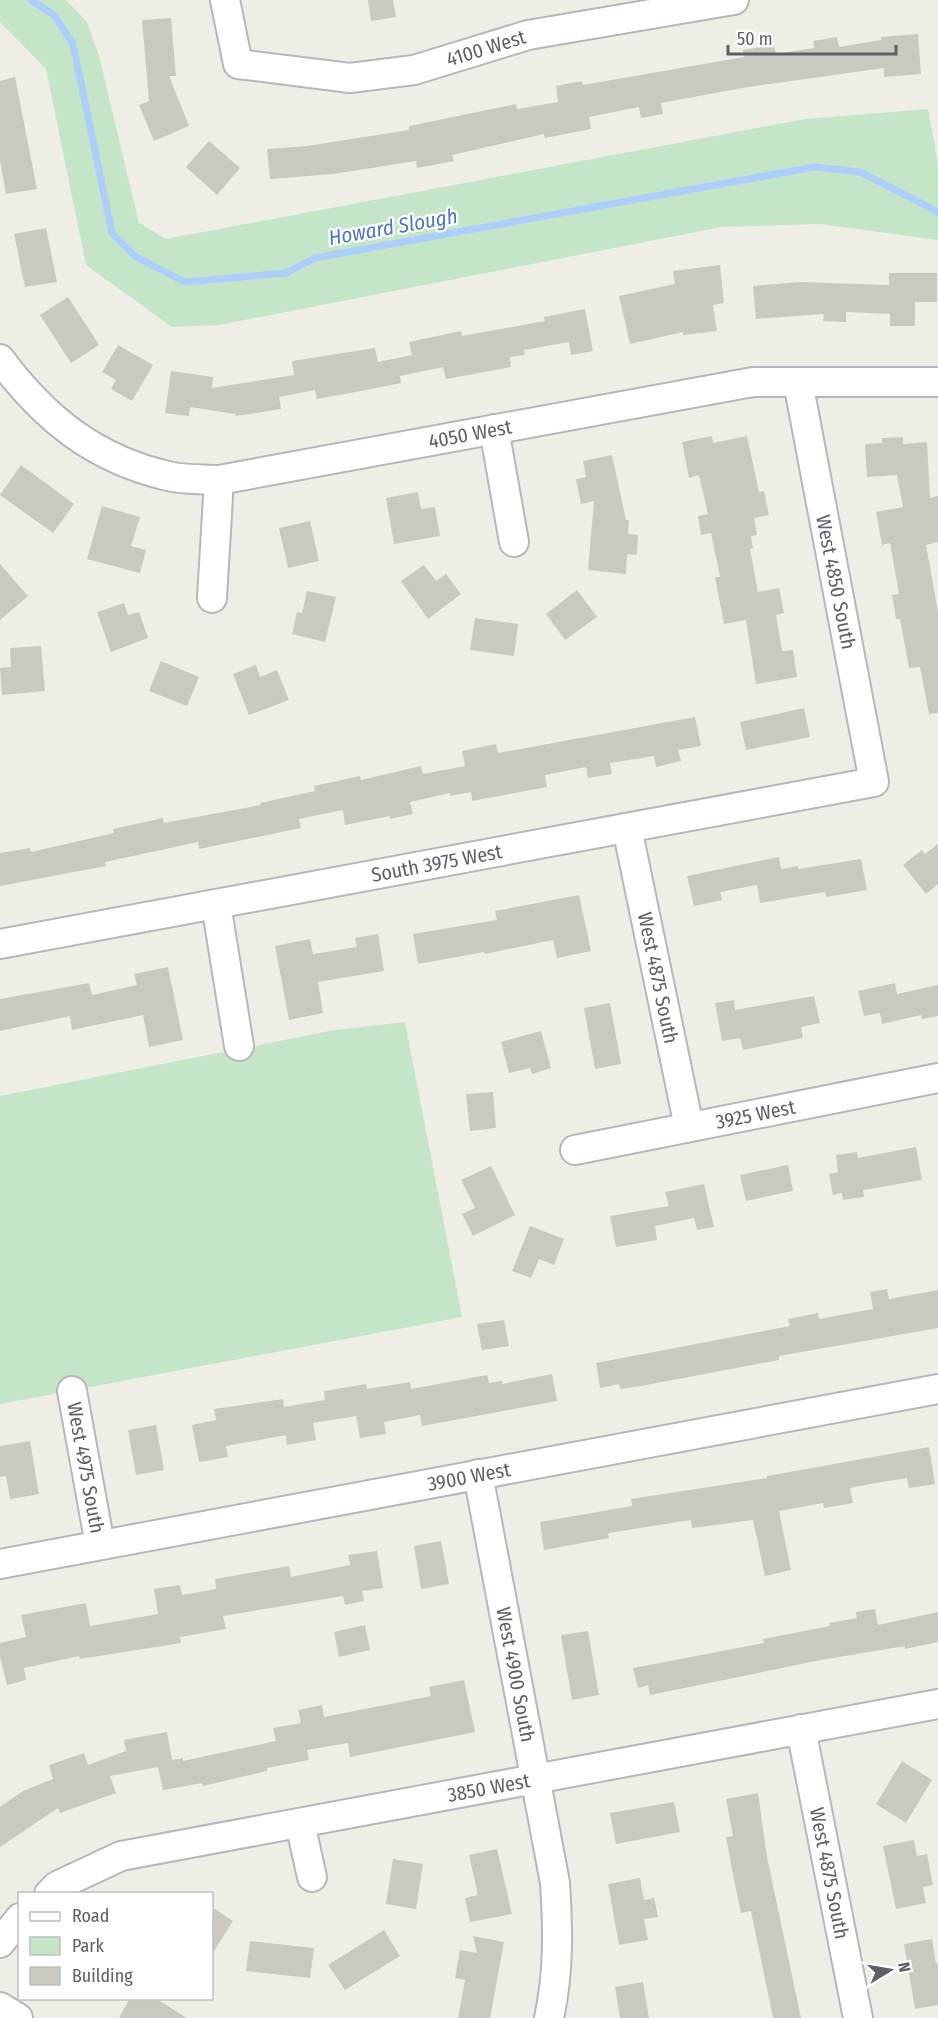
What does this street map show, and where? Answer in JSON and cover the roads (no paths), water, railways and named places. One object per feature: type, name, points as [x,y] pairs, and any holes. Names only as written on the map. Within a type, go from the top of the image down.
[{"type":"street","name":"4100 West","points":[[225,0],[238,64],[350,78],[404,71],[528,35],[734,0]]},
{"type":"street","name":"4050 West","points":[[0,359],[25,393],[70,434],[122,461],[169,477],[219,480],[753,382],[938,382]]},
{"type":"street","name":"West 4850 South","points":[[798,382],[874,782]]},
{"type":"street","points":[[494,429],[514,542]]},
{"type":"street","points":[[212,598],[219,480]]},
{"type":"street","name":"South 3975 West","points":[[0,944],[874,782]]},
{"type":"street","name":"West 4875 South","points":[[627,828],[689,1127]]},
{"type":"street","points":[[216,904],[239,1046]]},
{"type":"street","name":"3925 West","points":[[575,1150],[938,1078]]},
{"type":"street","name":"3900 West","points":[[0,1563],[938,1389]]},
{"type":"street","name":"West 4975 South","points":[[72,1391],[100,1545]]},
{"type":"street","name":"West 4900 South","points":[[478,1474],[555,1883],[559,1940],[555,1992],[549,2018]]},
{"type":"street","name":"3850 West","points":[[50,1892],[57,1886],[121,1856],[938,1704]]},
{"type":"street","name":"West 4875 South","points":[[801,1729],[858,2018]]},
{"type":"street","points":[[300,1823],[312,1877]]},
{"type":"street","points":[[0,1943],[18,1920]]},
{"type":"street","points":[[0,2007],[18,2018]]},
{"type":"waterway","name":"Howard Slough","points":[[31,0],[54,15],[73,44],[112,233],[136,257],[185,282],[286,273],[315,258],[814,167],[860,172],[938,212]]}]
